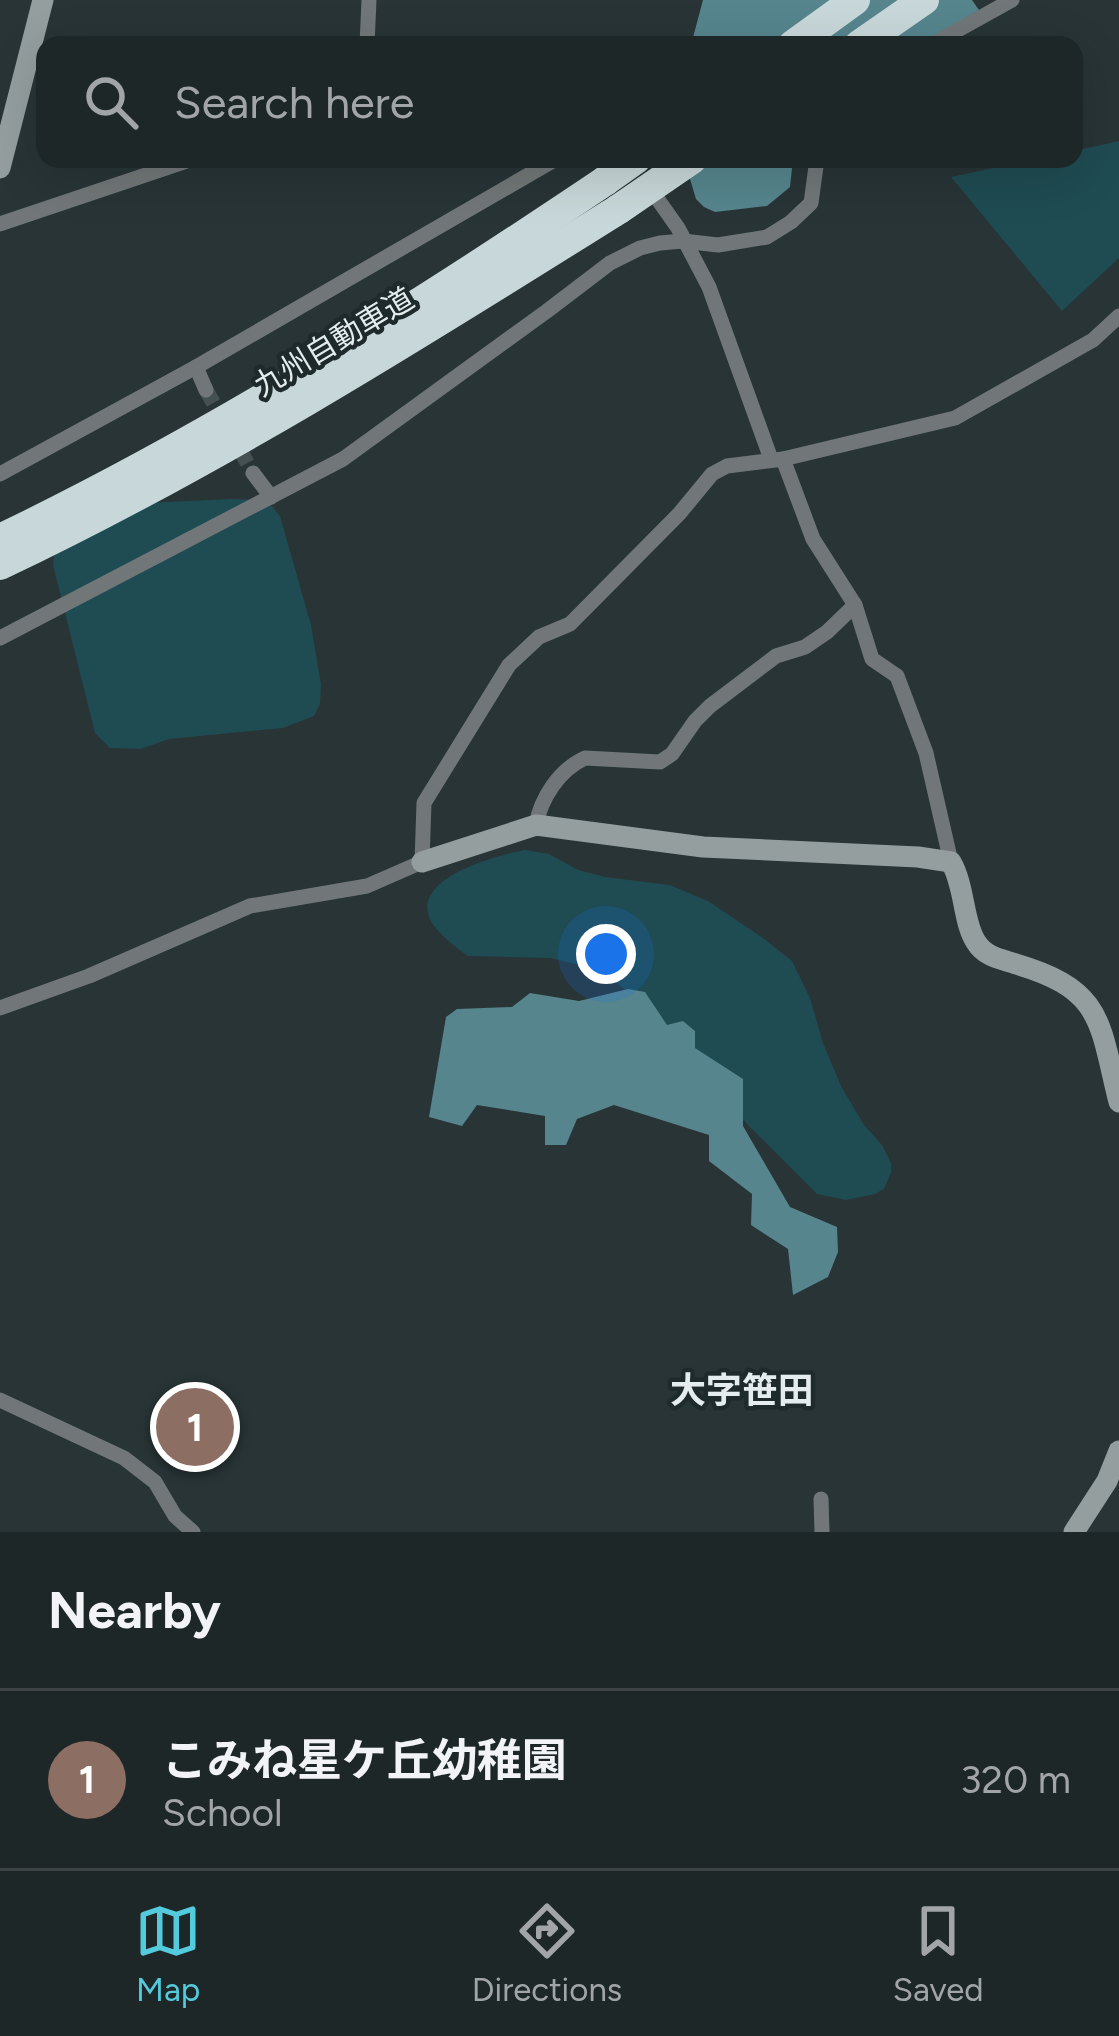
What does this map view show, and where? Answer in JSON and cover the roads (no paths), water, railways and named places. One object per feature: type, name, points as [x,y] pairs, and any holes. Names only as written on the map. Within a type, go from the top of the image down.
[{"type":"highway","points":[[805,36],[855,0]]},
{"type":"highway","points":[[872,36],[924,0]]},
{"type":"highway","name":"九州自動車道","points":[[0,565],[301,405],[612,195],[628,168]]},
{"type":"highway","name":"九州自動車道","points":[[0,539],[289,384],[459,279],[612,195],[672,168]]},
{"type":"street","points":[[0,168],[44,0]]},
{"type":"street","points":[[368,36],[370,0]]},
{"type":"street","points":[[947,36],[1012,0]]},
{"type":"street","points":[[0,224],[166,168]]},
{"type":"street","points":[[0,474],[540,168]]},
{"type":"street","points":[[639,168],[709,287],[777,459],[813,539],[855,605],[872,659],[897,676],[926,753],[974,941],[990,956],[1072,987],[1091,1006],[1119,1102]]},
{"type":"street","points":[[0,638],[343,459],[610,263],[660,243],[718,245],[767,237],[812,203],[817,168]]},
{"type":"street","points":[[422,862],[424,803],[508,665],[539,637],[571,624],[680,514],[712,474],[727,466],[955,418],[1094,340],[1119,316]]},
{"type":"street","points":[[196,367],[206,390]]},
{"type":"street","points":[[253,473],[271,497]]},
{"type":"street","points":[[536,825],[540,806],[575,762],[585,758],[660,762],[672,754],[710,706],[776,656],[805,647],[827,632],[855,605]]},
{"type":"street","points":[[0,1008],[89,976],[250,906],[367,886],[422,862],[536,825],[703,847],[951,862]]},
{"type":"street","points":[[0,1400],[124,1459],[155,1482],[175,1516],[193,1532]]},
{"type":"street","points":[[1074,1532],[1107,1481],[1119,1451]]},
{"type":"street","points":[[821,1499],[822,1532]]},
{"type":"tunnel","points":[[206,390],[253,473]]},
{"type":"place","name":"こみね星ケ丘幼稚園","points":[[195,1427]]},
{"type":"district","name":"大字笹田","points":[[742,1390]]}]
